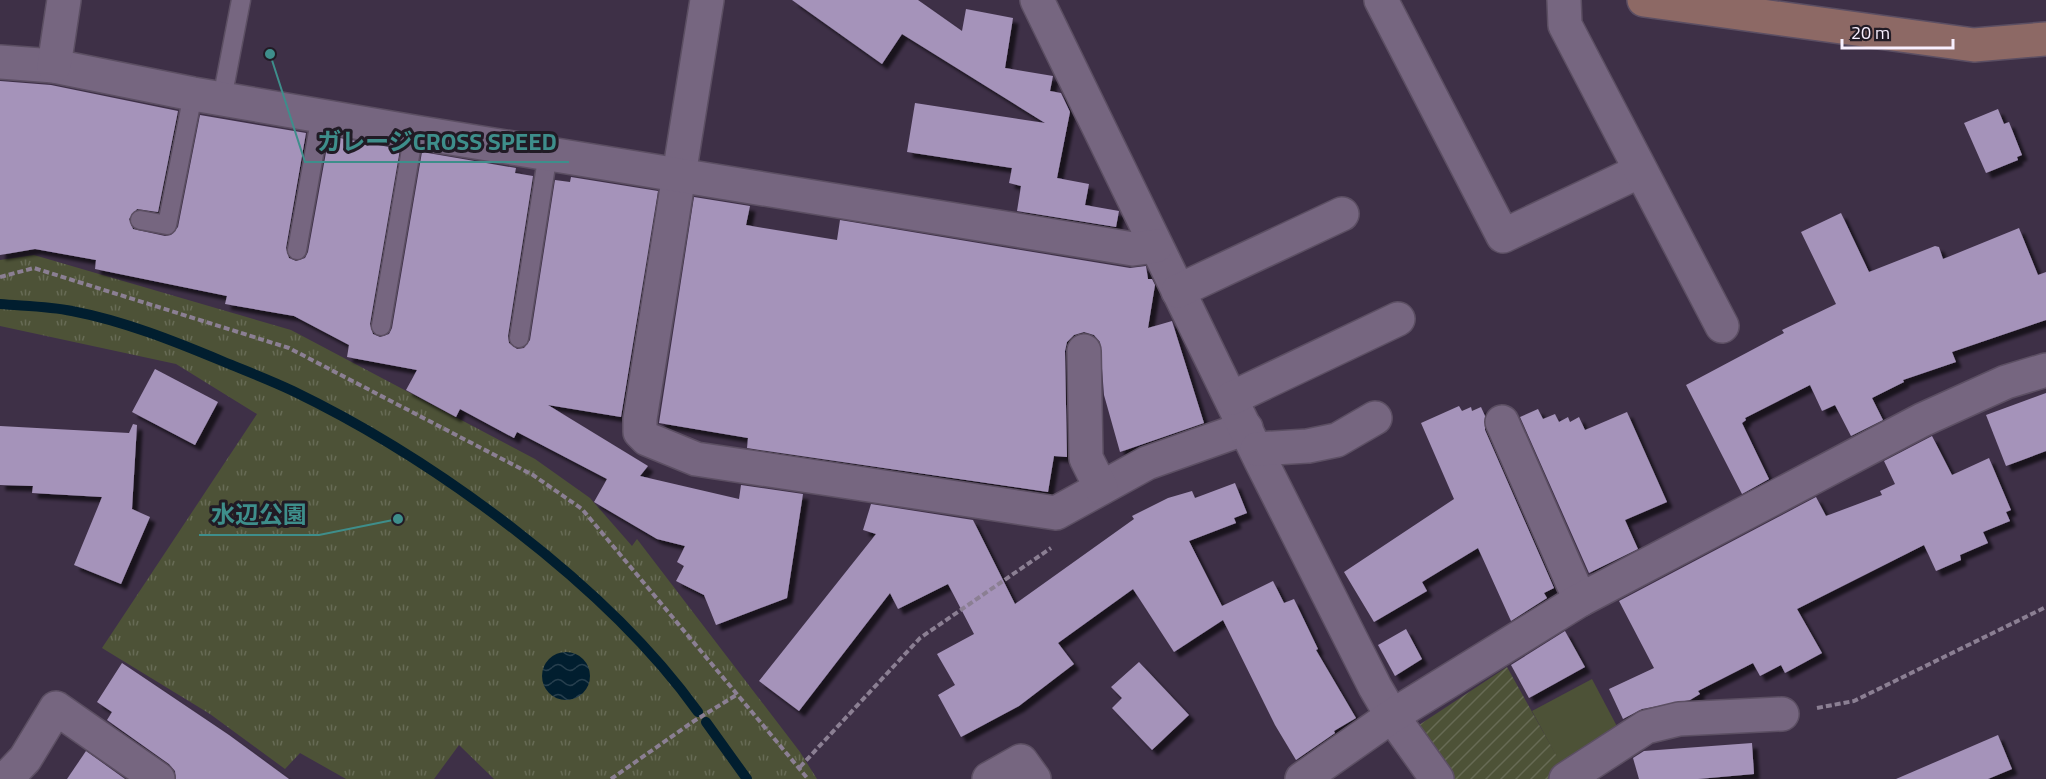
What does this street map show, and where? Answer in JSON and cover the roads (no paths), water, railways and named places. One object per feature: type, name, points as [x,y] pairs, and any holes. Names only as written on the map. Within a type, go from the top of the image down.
[{"type":"street","points":[[54,66],[64,0]]},
{"type":"street","points":[[707,0],[677,174],[640,418],[640,432],[647,439],[696,459],[1056,513],[1084,500],[1146,463],[1251,439],[1308,446],[1337,440],[1375,418]]},
{"type":"street","points":[[1037,0],[1155,246],[1392,716],[1437,779]]},
{"type":"street","points":[[1381,0],[1503,236],[1640,171]]},
{"type":"street","points":[[1564,0],[1565,25],[1722,326]]},
{"type":"street","points":[[1644,0],[1974,45],[2046,39]]},
{"type":"street","points":[[0,63],[54,66],[207,96],[414,132],[1134,249],[1155,246]]},
{"type":"street","points":[[1178,291],[1342,214]]},
{"type":"street","points":[[1232,398],[1398,319]]},
{"type":"street","points":[[1084,351],[1086,458],[1101,488]]},
{"type":"street","points":[[1302,779],[1392,716],[1580,600],[1922,420],[2006,382],[2046,370]]},
{"type":"street","points":[[1502,422],[1580,600]]},
{"type":"street","points":[[6,779],[25,759],[56,708],[158,779]]},
{"type":"street","points":[[1566,779],[1646,727],[1679,719],[1782,714]]},
{"type":"street","points":[[989,779],[1021,761],[1034,779]]},
{"type":"lane","points":[[140,220],[167,225],[207,96],[241,0]]},
{"type":"lane","points":[[297,250],[321,115]]},
{"type":"lane","points":[[381,326],[414,132]]},
{"type":"lane","points":[[519,338],[548,153]]},
{"type":"water","points":[[561,652],[571,652],[586,662],[590,676],[586,690],[580,696],[571,700],[561,700],[546,690],[542,681],[542,671],[552,656]]},
{"type":"waterway","points":[[0,304],[63,309],[130,326],[276,383],[347,419],[459,489],[514,529],[567,573],[616,618],[660,665],[698,712]]},
{"type":"waterway","points":[[706,722],[747,779]]},
{"type":"place","name":"ガレージCROSS SPEED","points":[[270,54]]},
{"type":"place","name":"水辺公園","points":[[398,519]]}]
